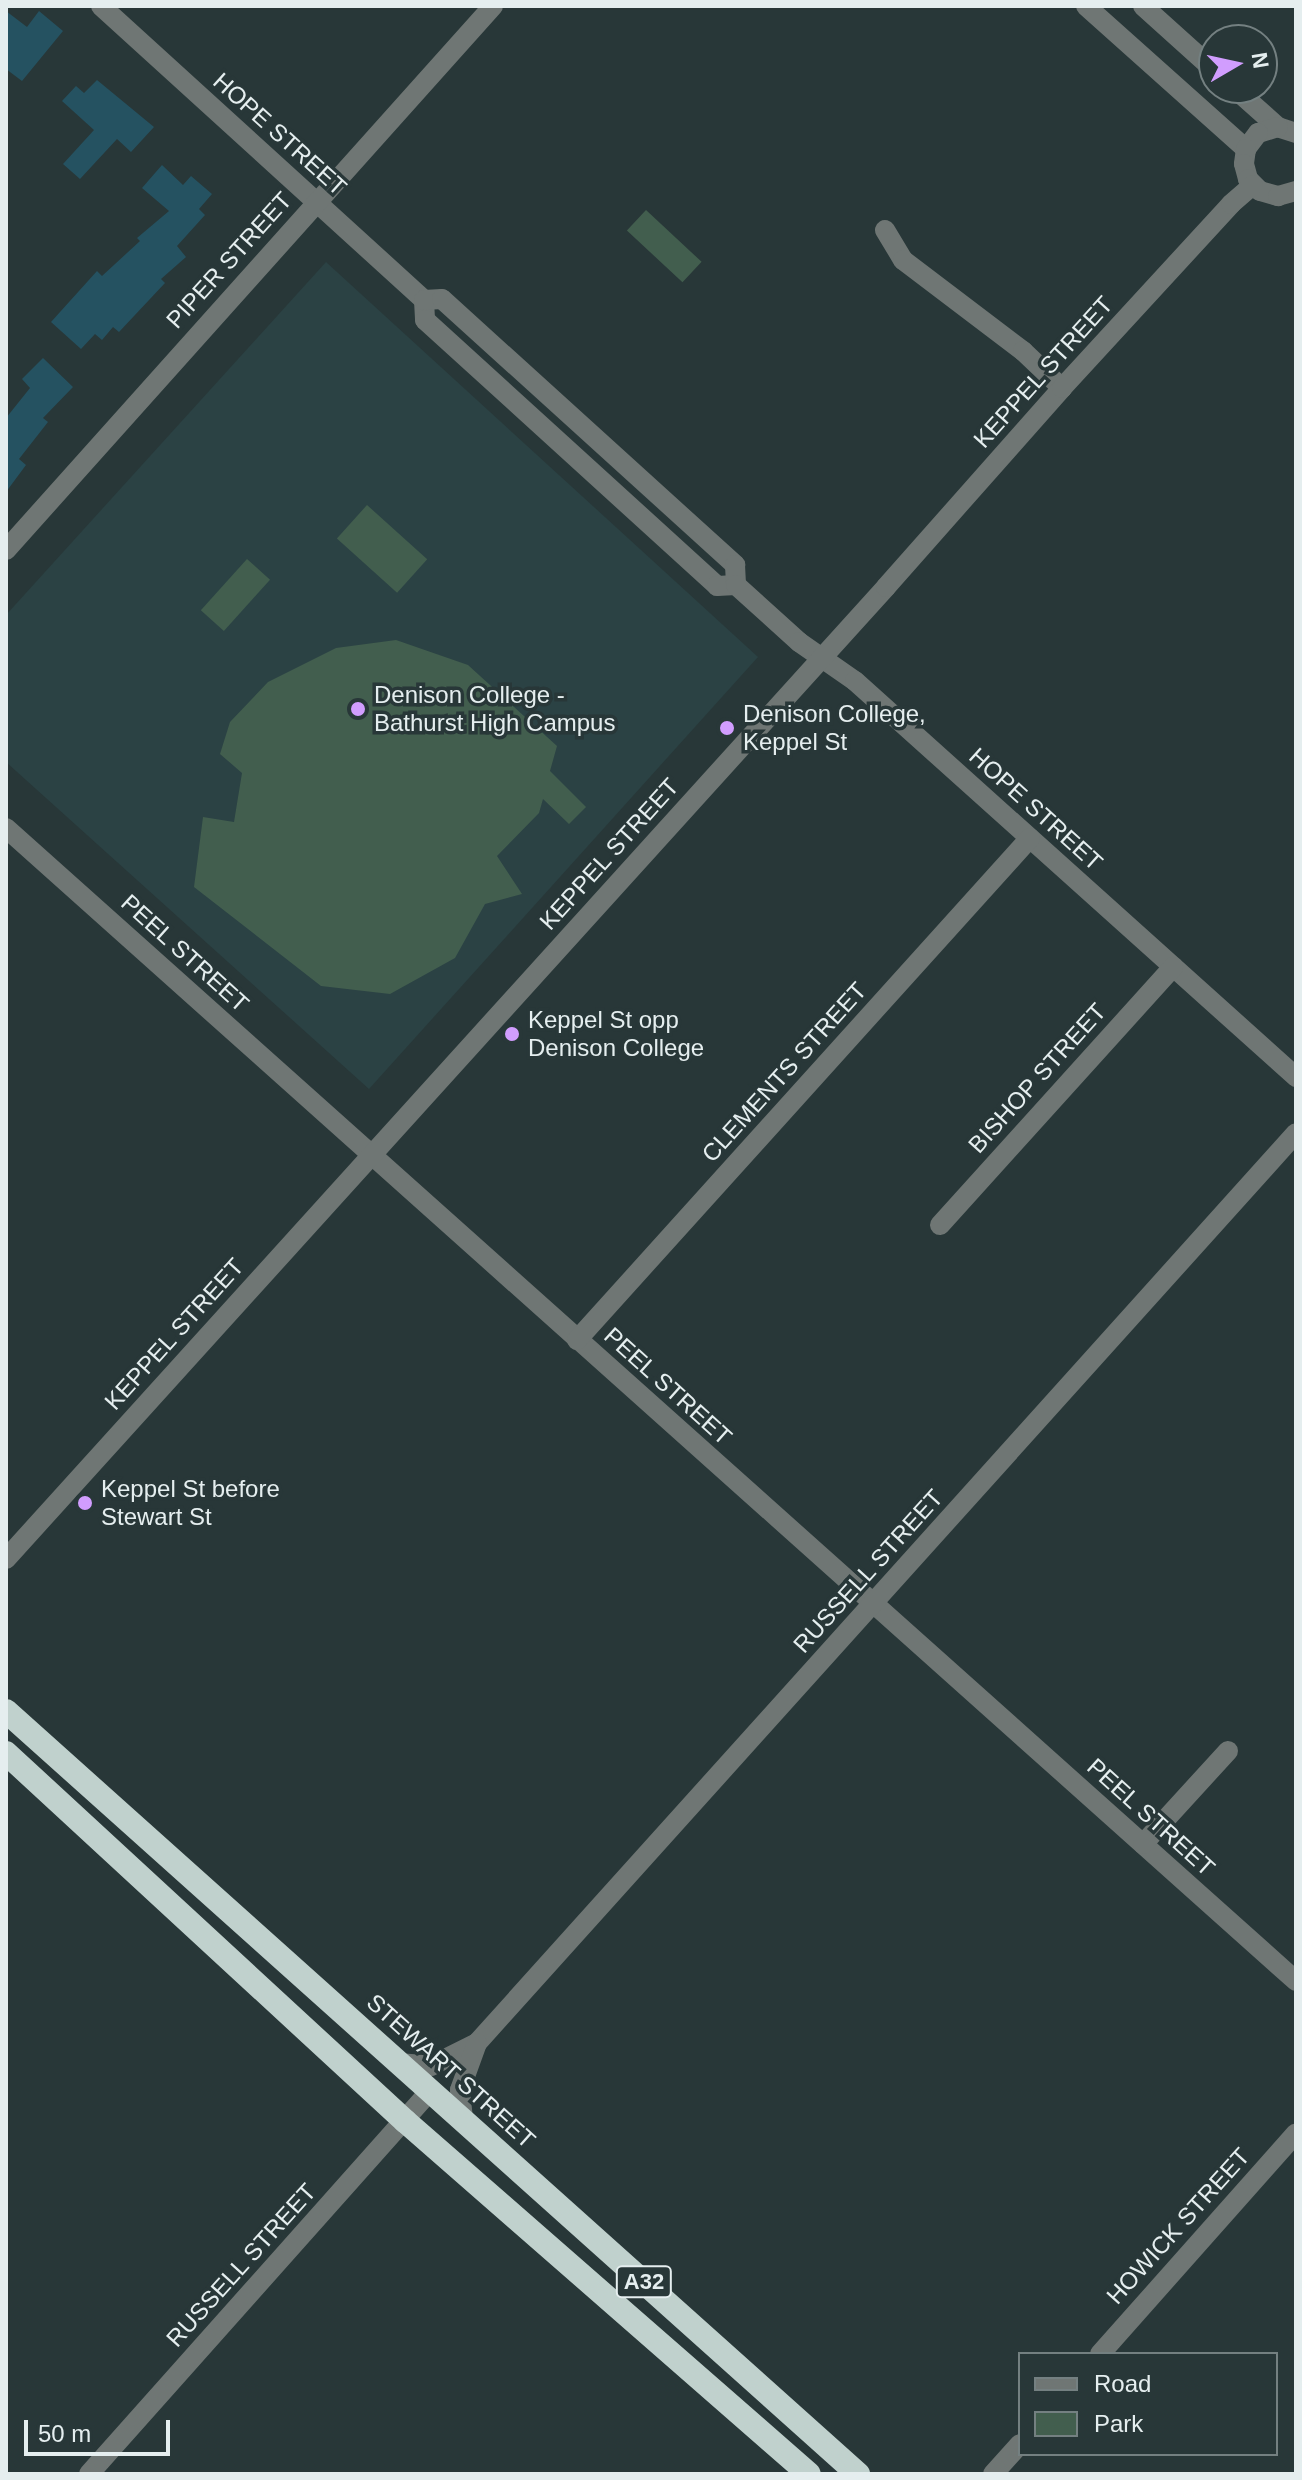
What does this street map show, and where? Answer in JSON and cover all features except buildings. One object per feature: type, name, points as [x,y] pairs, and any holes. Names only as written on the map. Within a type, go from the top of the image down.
[{"type":"highway","name":"STEWART STREET","points":[[6,1711],[858,2474]]},
{"type":"highway","name":"A32","points":[[6,1753],[405,2121],[809,2474]]},
{"type":"street","name":"HOPE STREET","points":[[101,6],[424,300],[425,320],[436,331],[717,586],[736,585]]},
{"type":"street","name":"PIPER STREET","points":[[6,550],[493,6]]},
{"type":"street","points":[[1086,6],[1246,149]]},
{"type":"street","points":[[1143,6],[1198,56]]},
{"type":"street","points":[[1254,104],[1287,130]]},
{"type":"street","points":[[1287,130],[1258,133],[1246,149],[1245,172],[1253,185],[1278,196],[1296,191]]},
{"type":"street","name":"KEPPEL STREET","points":[[6,1559],[823,658],[1062,388],[1231,204],[1253,185]]},
{"type":"street","points":[[885,230],[903,260],[1023,351],[1062,388]]},
{"type":"street","name":"HOPE STREET","points":[[424,300],[442,299],[735,565],[736,585],[799,642],[840,668],[1296,1077]]},
{"type":"street","name":"PEEL STREET","points":[[6,828],[1296,1981]]},
{"type":"street","name":"CLEMENTS STREET","points":[[577,1340],[1030,838]]},
{"type":"street","name":"BISHOP STREET","points":[[940,1225],[1173,967]]},
{"type":"street","name":"RUSSELL STREET","points":[[399,2063],[431,2066],[477,2043],[1296,1133]]},
{"type":"street","points":[[1143,1844],[1228,1751]]},
{"type":"street","name":"RUSSELL STREET","points":[[463,2119],[460,2090],[477,2043]]},
{"type":"street","name":"RUSSELL STREET","points":[[89,2474],[430,2091]]},
{"type":"street","name":"HOWICK STREET","points":[[1102,2352],[1296,2133]]},
{"type":"street","points":[[993,2474],[1018,2446]]},
{"type":"shaded area","name":"Denison College - Bathurst High Campus","points":[[326,262],[758,657],[369,1089],[6,762],[6,615]]},
{"type":"green space","points":[[646,210],[702,262],[682,282],[627,230]]},
{"type":"green space","points":[[367,505],[427,559],[397,593],[337,538]]},
{"type":"green space","points":[[247,559],[270,580],[224,631],[201,610]]},
{"type":"green space","points":[[396,640],[468,665],[557,746],[550,771],[586,807],[569,824],[543,799],[539,813],[497,856],[522,894],[485,904],[455,958],[390,994],[321,986],[194,887],[203,817],[234,822],[242,773],[220,754],[230,722],[268,682],[336,648]]},
{"type":"place","name":"Denison College - Bathurst High Campus","points":[[358,709]]},
{"type":"place","name":"Denison College, Keppel St","points":[[727,728]]},
{"type":"place","name":"Keppel St opp Denison College","points":[[512,1034]]},
{"type":"place","name":"Keppel St before Stewart St","points":[[85,1503]]}]
